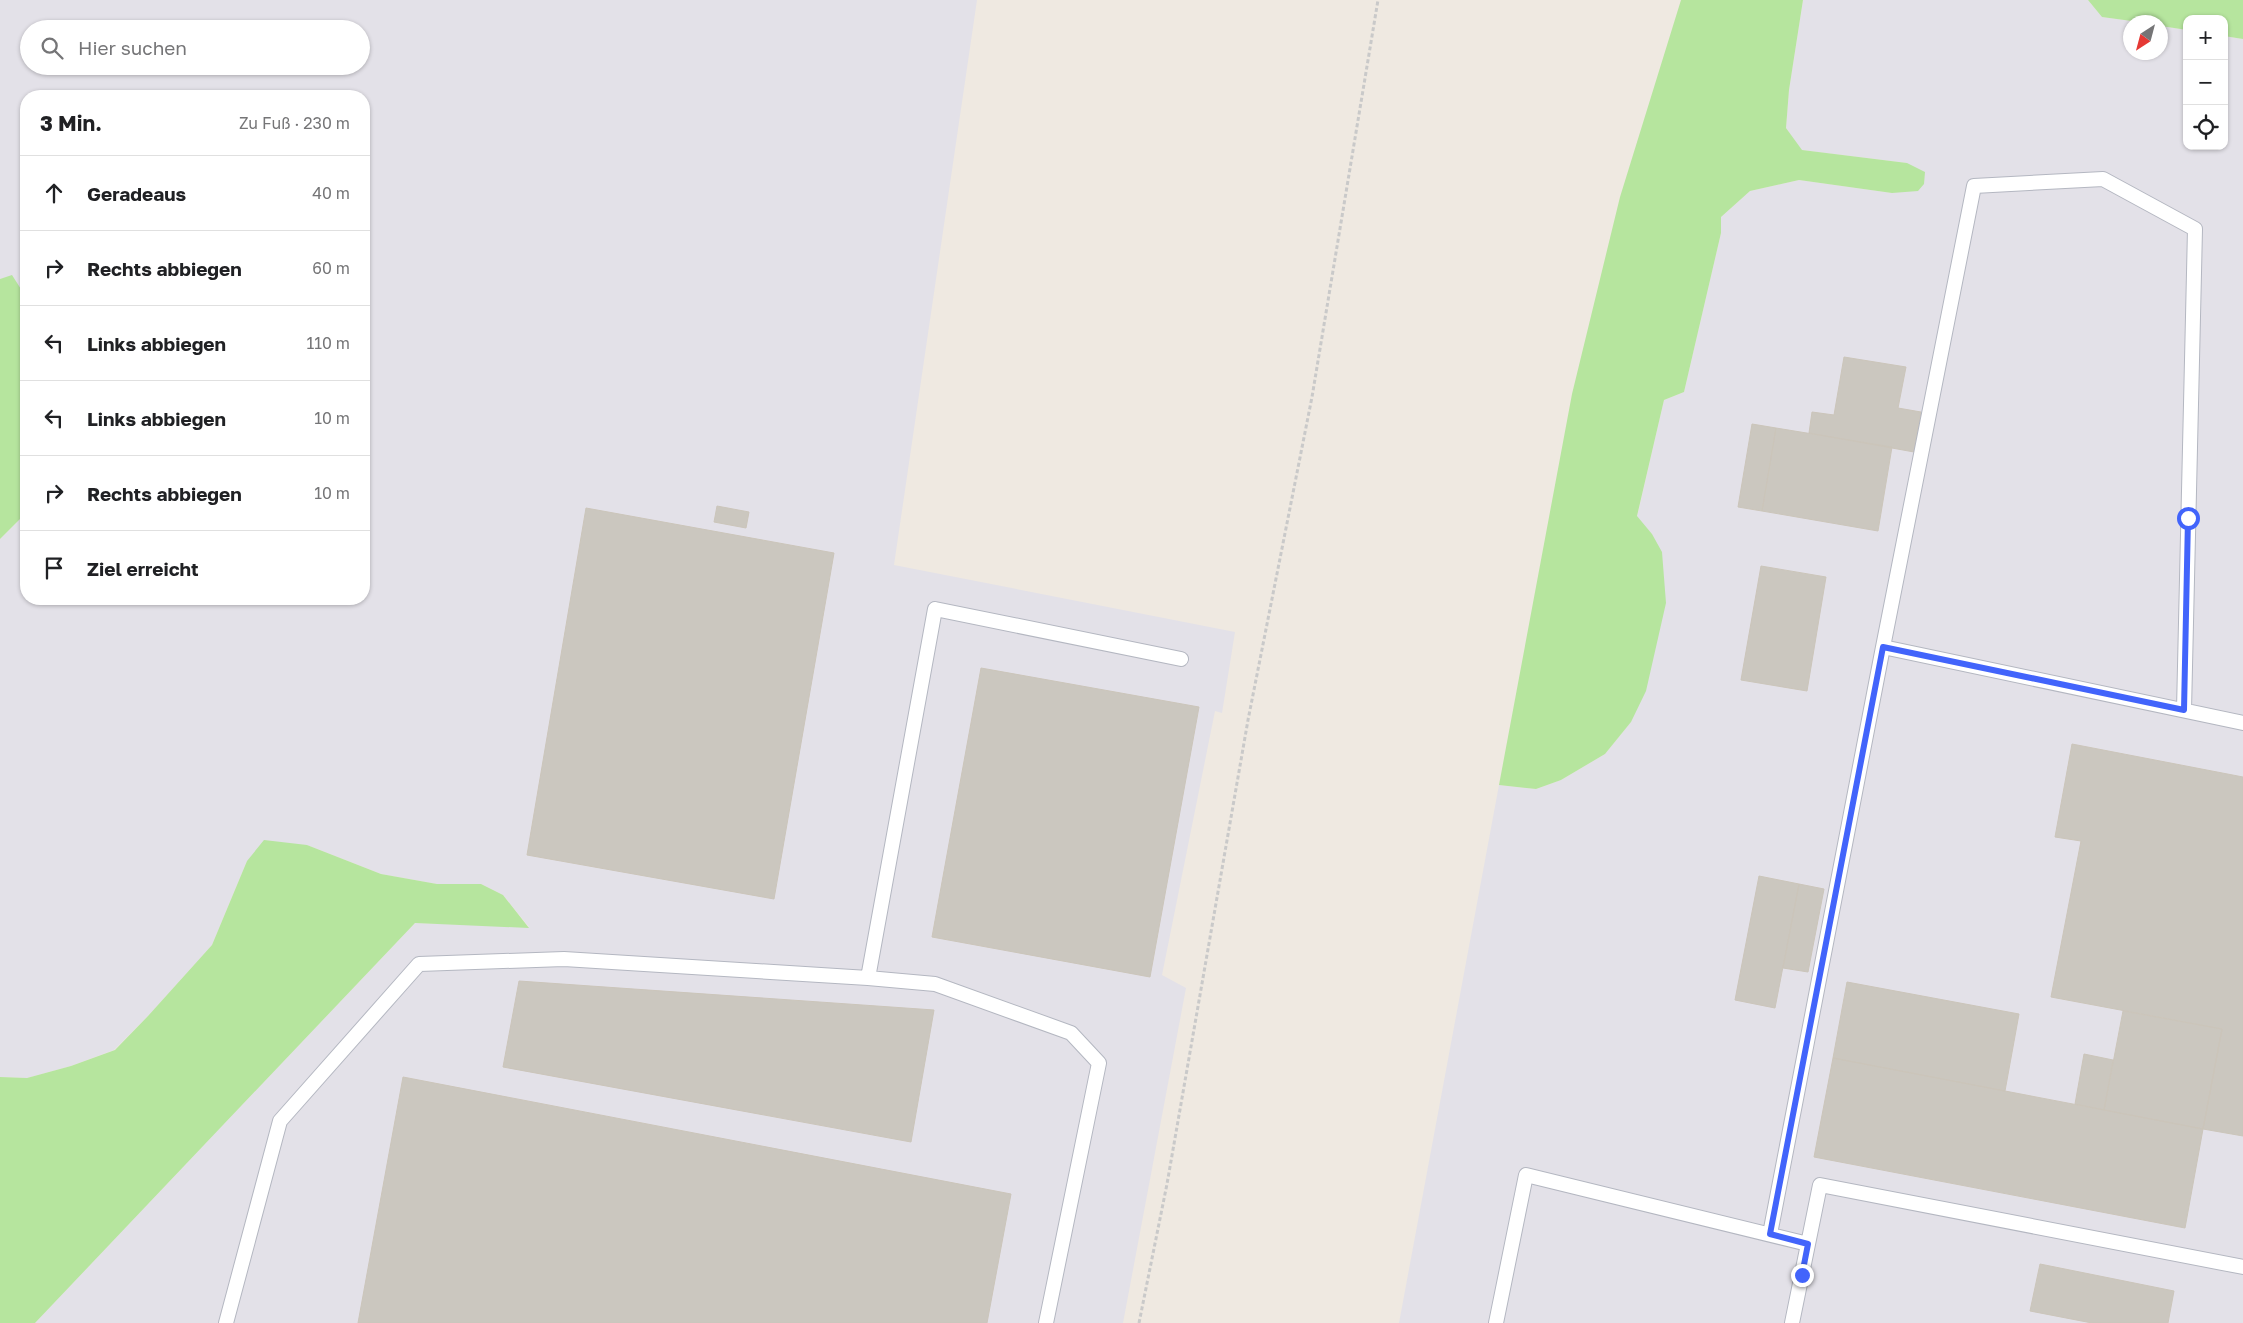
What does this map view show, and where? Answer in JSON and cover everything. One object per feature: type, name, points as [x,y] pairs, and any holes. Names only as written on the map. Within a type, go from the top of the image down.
[{"type":"lane","points":[[1770,1234],[1974,186],[2103,179],[2195,229],[2184,710]]},
{"type":"lane","points":[[868,978],[935,609],[1181,659]]},
{"type":"lane","points":[[1883,647],[2243,723]]},
{"type":"lane","points":[[226,1323],[280,1121],[419,964],[564,959],[935,984],[1071,1033],[1099,1064],[1046,1323]]},
{"type":"lane","points":[[1496,1323],[1526,1175],[1808,1244]]},
{"type":"lane","points":[[1792,1323],[1820,1185],[2243,1267]]},
{"type":"path","points":[[1140,1323],[1248,720],[1312,397],[1378,0]]},
{"type":"shaded area","points":[[0,0],[977,0],[894,565],[1235,632],[1222,713],[1215,711],[1162,975],[1186,988],[1123,1323],[35,1323],[415,923],[529,927],[503,895],[481,884],[437,884],[381,874],[307,845],[247,861],[212,945],[148,1016],[114,1050],[71,1066],[27,1078],[0,1077],[0,539],[20,519],[20,605],[370,605],[370,90],[20,90],[20,289],[12,276],[0,279]]},
{"type":"shaded area","points":[[1803,0],[2088,0],[2102,17],[2123,20],[2123,60],[2168,60],[2168,27],[2183,29],[2183,150],[2228,150],[2228,37],[2243,39],[2243,1323],[1399,1323],[1499,785],[1536,789],[1561,780],[1605,754],[1631,722],[1652,534],[1637,517],[1664,400],[1684,392],[1721,233],[1721,217],[1750,191],[1799,180],[1892,193],[1907,163],[1801,150],[1786,128],[1789,90]]},
{"type":"green space","points":[[1681,0],[1803,0],[1789,90],[1786,128],[1802,150],[1907,163],[1925,172],[1924,184],[1918,191],[1892,193],[1799,180],[1750,191],[1721,217],[1721,233],[1684,392],[1664,400],[1637,516],[1652,534],[1662,552],[1666,603],[1646,691],[1631,722],[1605,754],[1561,780],[1536,789],[1499,785],[1572,394],[1620,197]]},
{"type":"green space","points":[[2088,0],[2243,0],[2243,39],[2228,37],[2228,15],[2183,15],[2183,29],[2168,27],[2168,15],[2123,15],[2123,20],[2102,17]]},
{"type":"green space","points":[[12,275],[20,288],[20,519],[0,539],[0,279]]},
{"type":"green space","points":[[264,840],[307,845],[381,874],[437,884],[481,884],[503,895],[529,928],[415,923],[35,1323],[0,1323],[0,1077],[27,1078],[71,1066],[115,1050],[212,945],[247,861]]},
{"type":"building","points":[[1844,357],[1906,367],[1898,408],[1921,412],[1914,452],[1809,433],[1812,412],[1834,415]]},
{"type":"building","points":[[1752,424],[1776,428],[1762,511],[1738,507]]},
{"type":"building","points":[[1776,428],[1892,447],[1878,531],[1762,511]]},
{"type":"building","points":[[717,506],[749,512],[746,528],[714,522]]},
{"type":"building","points":[[586,508],[834,553],[774,899],[527,855]]},
{"type":"building","points":[[1761,566],[1826,577],[1807,691],[1741,680]]},
{"type":"building","points":[[981,668],[1199,707],[1150,977],[932,937]]},
{"type":"building","points":[[2072,744],[2243,777],[2243,1136],[2203,1129],[2222,1029],[2051,997],[2081,841],[2055,837]]},
{"type":"building","points":[[1759,876],[1799,884],[1775,1008],[1735,1000]]},
{"type":"building","points":[[1799,884],[1824,889],[1808,972],[1783,968]]},
{"type":"building","points":[[519,981],[934,1010],[911,1142],[503,1067]]},
{"type":"building","points":[[1847,982],[2019,1014],[2005,1091],[1833,1058]]},
{"type":"building","points":[[2123,1011],[2222,1029],[2203,1129],[2104,1110]]},
{"type":"building","points":[[2084,1054],[2113,1060],[2104,1110],[2075,1104]]},
{"type":"building","points":[[1833,1058],[2203,1129],[2185,1228],[1814,1157]]},
{"type":"building","points":[[403,1077],[1011,1194],[987,1323],[358,1323]]},
{"type":"building","points":[[2040,1264],[2174,1291],[2168,1323],[2092,1323],[2030,1311]]},
{"type":"route","points":[[1802,1275],[1808,1244],[1770,1234],[1883,647],[2184,710],[2188,518]]}]
